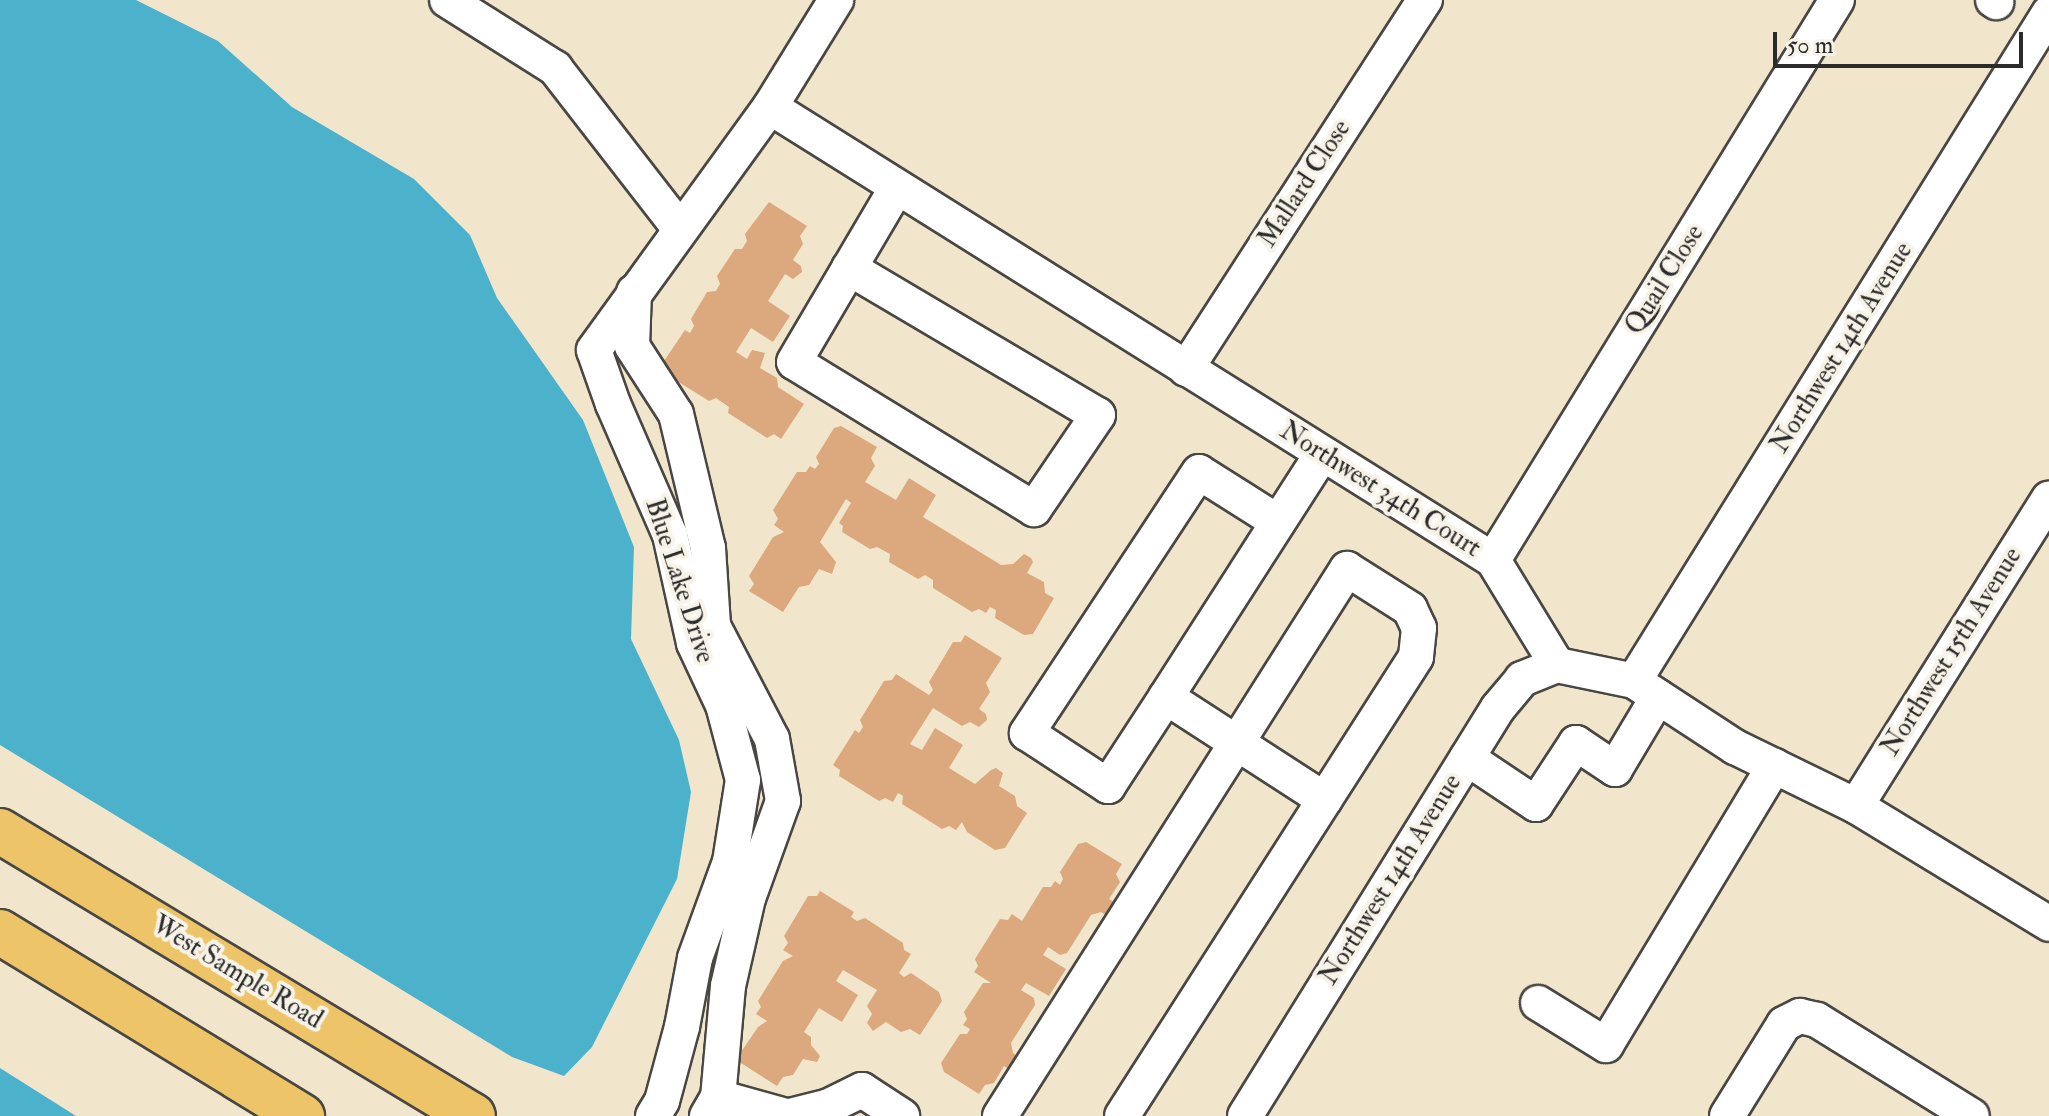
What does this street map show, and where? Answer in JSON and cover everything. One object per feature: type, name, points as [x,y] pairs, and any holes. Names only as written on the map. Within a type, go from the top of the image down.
[{"type":"main road","name":"West Sample Road","points":[[0,831],[473,1116]]},
{"type":"main road","points":[[0,932],[302,1116]]},
{"type":"street","name":"Blue Lake Drive","points":[[653,1116],[662,1101],[682,1027],[695,958],[730,862],[743,780],[723,705],[694,643],[670,535],[613,404],[594,350],[770,107],[836,0]]},
{"type":"street","name":"Mallard Close","points":[[1186,369],[1425,0]]},
{"type":"street","name":"Quail Close","points":[[1493,560],[1837,0]]},
{"type":"street","points":[[458,3],[555,68],[680,229]]},
{"type":"street","name":"Northwest 14th Avenue","points":[[1467,758],[1536,804],[1576,743],[1615,769],[1646,689],[2049,13]]},
{"type":"street","name":"Northwest 34th Court","points":[[770,107],[1493,560],[1557,665]]},
{"type":"street","points":[[849,268],[1098,415],[1034,509],[794,362],[849,268],[897,187]]},
{"type":"street","name":"Blue Lake Drive","points":[[635,291],[632,346],[676,414],[708,548],[713,626],[772,739],[783,801],[748,898],[731,971],[713,1107]]},
{"type":"street","points":[[1278,522],[1199,472],[1027,733],[1108,786],[1322,454]]},
{"type":"street","name":"Northwest 15th Avenue","points":[[1856,806],[2049,498]]},
{"type":"street","points":[[1000,1116],[1347,569],[1410,609],[1419,628],[1416,657],[1122,1116]]},
{"type":"street","points":[[1557,665],[1646,689],[1735,747],[1856,806],[2049,924]]},
{"type":"street","name":"Northwest 14th Avenue","points":[[1245,1116],[1498,708],[1522,679],[1557,665]]},
{"type":"street","points":[[1166,697],[1325,800]]},
{"type":"street","points":[[1538,1003],[1606,1045],[1774,766]]},
{"type":"street","points":[[1727,1116],[1784,1024],[1800,1016],[1817,1020],[1972,1116]]},
{"type":"street","points":[[713,1107],[788,1116],[827,1107],[862,1090],[902,1116]]},
{"type":"water","points":[[0,0],[136,0],[218,41],[292,107],[414,179],[470,235],[497,298],[583,420],[634,547],[631,639],[679,740],[691,792],[677,879],[592,1047],[564,1076],[512,1057],[0,745]]},
{"type":"water","points":[[0,1068],[76,1116],[0,1116]]},
{"type":"building","points":[[769,202],[807,226],[800,236],[803,244],[793,260],[801,266],[802,272],[793,279],[785,274],[768,301],[790,316],[773,342],[751,328],[736,352],[747,359],[752,350],[765,353],[760,368],[777,378],[778,387],[804,404],[781,439],[774,434],[767,438],[728,413],[729,407],[716,398],[709,401],[669,376],[669,369],[662,364],[685,330],[690,333],[694,326],[691,319],[707,292],[716,291],[720,284],[717,276],[735,249],[742,249],[747,241],[745,234]]},
{"type":"building","points":[[841,426],[877,447],[871,458],[875,466],[865,482],[896,500],[909,478],[936,495],[923,517],[1001,565],[1013,564],[1024,554],[1031,558],[1033,562],[1027,573],[1044,582],[1045,593],[1054,598],[1033,634],[1024,635],[995,618],[996,610],[990,607],[986,613],[979,609],[972,612],[933,588],[933,580],[925,575],[918,579],[889,562],[890,554],[877,547],[870,549],[842,532],[843,526],[839,523],[851,503],[846,499],[820,542],[836,562],[832,574],[819,569],[809,585],[799,587],[783,612],[749,591],[754,584],[749,576],[773,537],[784,532],[774,525],[778,519],[773,510],[797,472],[806,472],[810,466],[815,469],[819,464],[816,457],[834,428]]},
{"type":"building","points":[[965,635],[1002,658],[986,683],[990,692],[979,709],[986,714],[987,720],[979,727],[970,722],[962,726],[933,708],[910,744],[922,750],[935,728],[963,745],[949,768],[975,784],[996,768],[1003,773],[999,786],[1015,796],[1017,806],[1027,813],[1005,848],[995,850],[967,832],[962,822],[956,830],[949,826],[942,829],[902,804],[903,796],[898,793],[893,802],[885,798],[879,801],[839,776],[840,770],[833,765],[855,730],[859,733],[863,727],[860,720],[884,681],[892,680],[896,674],[929,695],[933,690],[929,682],[953,642],[961,642]]},
{"type":"building","points":[[1086,842],[1122,864],[1116,874],[1120,882],[1109,899],[1117,904],[1109,917],[1101,912],[1091,915],[1067,953],[1060,955],[1048,947],[1043,955],[1066,969],[1049,996],[1026,983],[1021,990],[1034,998],[1035,1005],[1011,1043],[1013,1053],[1020,1058],[1013,1072],[1004,1066],[994,1083],[985,1085],[979,1094],[944,1072],[941,1063],[960,1034],[967,1034],[970,1029],[963,1025],[967,1019],[964,1012],[983,983],[991,983],[974,972],[978,966],[975,959],[1000,919],[1008,920],[1012,914],[1022,921],[1043,887],[1051,887],[1055,881],[1060,885],[1063,879],[1060,872],[1078,844]]},
{"type":"building","points":[[820,891],[854,912],[851,917],[857,921],[865,918],[903,943],[904,950],[911,954],[899,973],[904,977],[911,973],[939,992],[942,1001],[920,1035],[910,1029],[901,1032],[886,1022],[873,1031],[867,1023],[872,1014],[867,1006],[877,990],[843,970],[836,981],[858,995],[842,1022],[819,1008],[804,1032],[811,1037],[811,1045],[820,1056],[817,1062],[803,1059],[793,1075],[783,1077],[777,1086],[741,1063],[739,1055],[758,1027],[767,1021],[756,1014],[761,1007],[758,1001],[783,961],[793,956],[783,950],[788,943],[784,936],[808,896],[817,896]]}]
